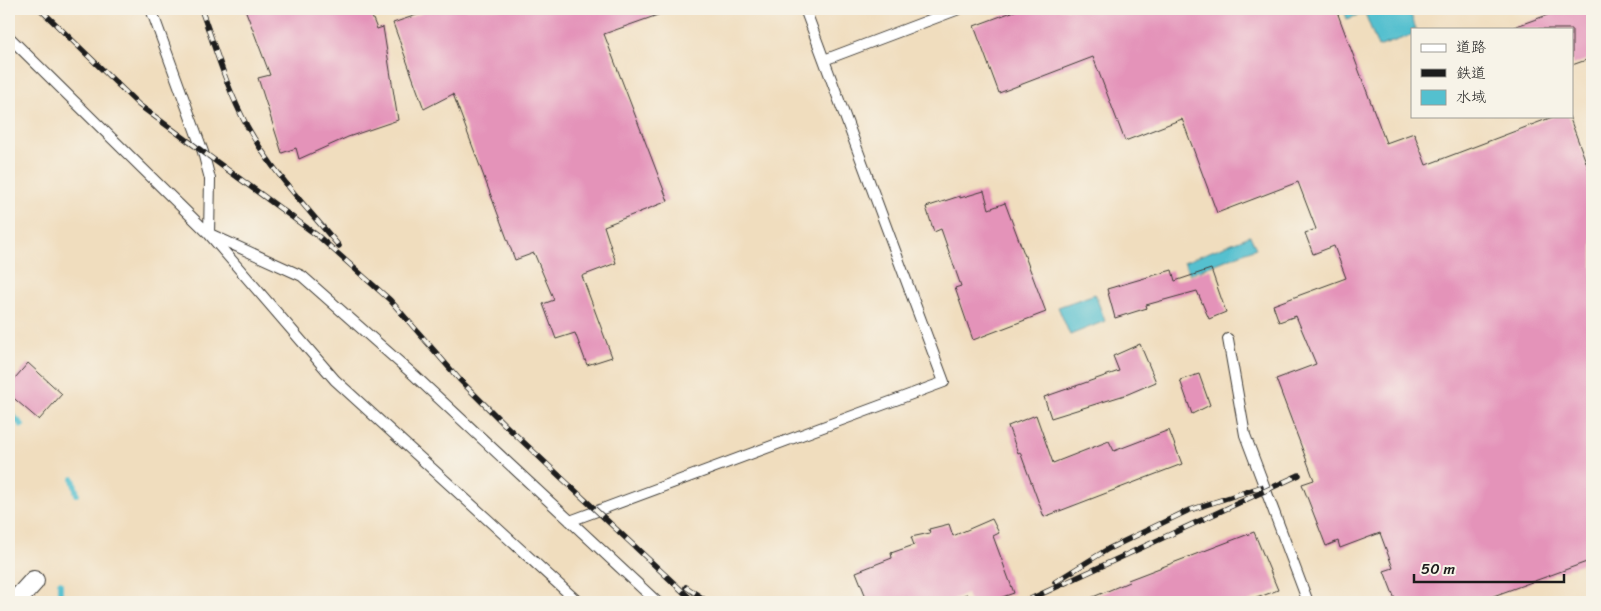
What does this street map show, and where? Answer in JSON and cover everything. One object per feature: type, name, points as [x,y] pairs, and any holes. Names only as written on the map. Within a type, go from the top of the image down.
[{"type":"street","points":[[15,602],[34,581]]},
{"type":"lane","points":[[151,9],[203,152],[210,178],[209,234]]},
{"type":"lane","points":[[570,521],[944,382],[805,9]]},
{"type":"lane","points":[[824,60],[960,9]]},
{"type":"lane","points":[[9,37],[209,234],[335,380],[578,602]]},
{"type":"lane","points":[[209,234],[302,276],[657,602]]},
{"type":"lane","points":[[1228,339],[1245,435],[1308,602]]},
{"type":"water","points":[[1344,9],[1409,9],[1416,28],[1411,28],[1411,35],[1378,47],[1365,13],[1347,19]]},
{"type":"water","points":[[1250,236],[1256,248],[1190,274],[1184,262]]},
{"type":"water","points":[[1095,294],[1105,321],[1070,335],[1058,307]]},
{"type":"building","points":[[245,9],[369,9],[377,29],[383,27],[398,120],[348,137],[299,159],[296,148],[282,153],[258,78],[270,75]]},
{"type":"building","points":[[434,9],[668,9],[669,11],[604,34],[668,201],[604,226],[616,263],[582,276],[612,357],[587,365],[575,333],[556,339],[543,304],[554,300],[534,253],[515,260],[453,94],[424,109],[393,23]]},
{"type":"building","points":[[1020,9],[1336,9],[1386,143],[1414,133],[1426,165],[1550,118],[1570,118],[1592,178],[1592,560],[1477,602],[1396,602],[1384,571],[1393,568],[1380,533],[1340,548],[1338,541],[1326,546],[1302,484],[1314,480],[1276,379],[1316,364],[1296,316],[1279,322],[1273,305],[1346,278],[1334,246],[1313,254],[1305,233],[1316,229],[1298,182],[1217,213],[1182,119],[1125,141],[1093,57],[999,93],[974,26]]},
{"type":"building","points":[[1564,9],[1592,9],[1592,58],[1574,64],[1574,28],[1514,27]]},
{"type":"building","points":[[984,191],[989,209],[1005,203],[1046,312],[973,340],[955,288],[961,286],[941,229],[934,232],[926,207],[960,196],[960,198]]},
{"type":"building","points":[[1211,269],[1226,312],[1209,319],[1197,291],[1146,305],[1147,308],[1115,318],[1107,289],[1172,270],[1175,281]]},
{"type":"building","points":[[1140,344],[1156,382],[1128,394],[1051,418],[1044,397],[1119,371],[1113,356]]},
{"type":"building","points":[[28,363],[62,394],[39,420],[9,394],[9,385]]},
{"type":"building","points":[[1199,374],[1210,405],[1192,414],[1180,380]]},
{"type":"building","points":[[1036,415],[1053,463],[1109,441],[1114,451],[1169,430],[1182,464],[1044,517],[1020,452],[1018,453],[1008,426]]},
{"type":"building","points":[[992,519],[999,533],[993,536],[1014,593],[988,602],[970,602],[967,594],[946,602],[868,602],[856,572],[892,558],[891,553],[914,545],[911,537],[930,533],[929,529],[949,524],[953,536]]},
{"type":"building","points":[[1254,532],[1278,590],[1246,602],[1081,602],[1129,582],[1128,580]]},
{"type":"waterway","points":[[9,413],[22,425]]},
{"type":"waterway","points":[[73,479],[77,494]]},
{"type":"waterway","points":[[54,602],[60,596],[60,583]]},
{"type":"railway","points":[[40,9],[139,105],[318,236],[390,300],[459,379],[503,423],[694,602]]},
{"type":"railway","points":[[201,9],[227,83],[256,142],[278,173],[339,246]]},
{"type":"railway","points":[[1024,602],[1299,475]]},
{"type":"railway","points":[[1055,582],[1108,549],[1187,511],[1261,487]]},
{"type":"railway","points":[[686,587],[708,602]]}]
